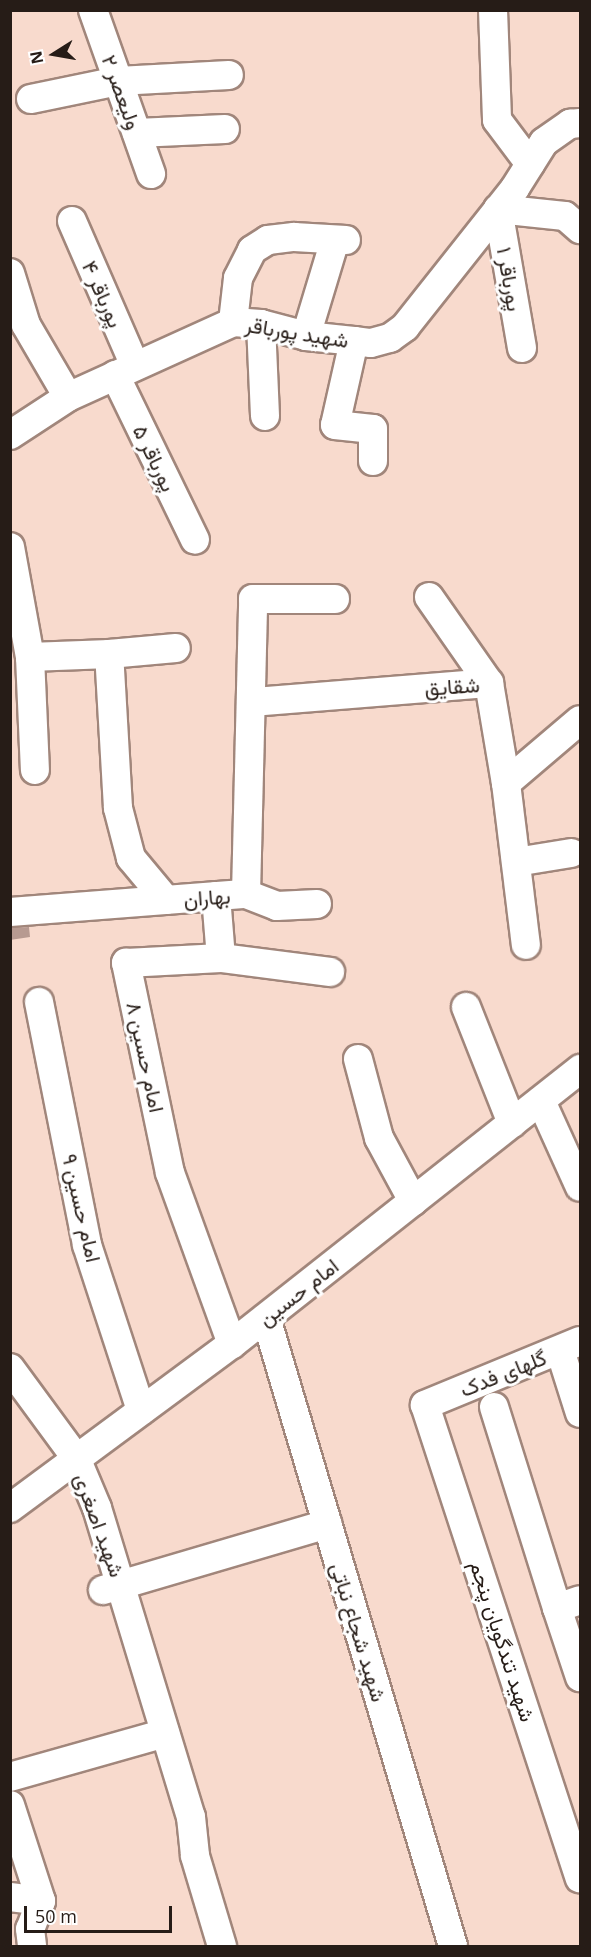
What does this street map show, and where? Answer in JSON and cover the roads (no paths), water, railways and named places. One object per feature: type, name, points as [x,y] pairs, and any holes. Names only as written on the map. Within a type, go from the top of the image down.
[{"type":"street","name":"ولیعصر ۲","points":[[93,10],[151,174]]},
{"type":"street","points":[[493,10],[497,120],[530,164]]},
{"type":"street","points":[[31,99],[118,81],[229,75]]},
{"type":"street","name":"شهید پورباقر","points":[[10,435],[68,397],[233,322],[261,324],[306,336],[371,343],[390,338],[405,327],[498,209],[544,142],[570,124],[580,123]]},
{"type":"street","points":[[137,133],[225,129]]},
{"type":"street","points":[[498,209],[565,216],[580,229]]},
{"type":"street","name":"پورباقر ۱","points":[[498,209],[522,348]]},
{"type":"street","name":"پورباقر ۴","points":[[72,221],[125,371]]},
{"type":"street","points":[[233,322],[238,278],[252,250],[268,240],[294,237],[340,240],[306,336]]},
{"type":"street","points":[[10,273],[26,325],[68,397]]},
{"type":"street","points":[[261,324],[265,416]]},
{"type":"street","points":[[354,341],[334,425],[373,429],[373,461]]},
{"type":"street","name":"پورباقر ۵","points":[[125,371],[195,540]]},
{"type":"street","points":[[10,547],[30,657],[35,770]]},
{"type":"street","points":[[429,597],[489,682]]},
{"type":"street","name":"بهاران","points":[[10,912],[246,894],[253,702],[253,599],[335,599]]},
{"type":"street","points":[[30,657],[108,654],[176,648]]},
{"type":"street","points":[[108,654],[118,808],[131,858],[166,900]]},
{"type":"street","name":"شقایق","points":[[253,702],[489,682],[506,783],[526,945]]},
{"type":"street","points":[[506,783],[580,720]]},
{"type":"street","points":[[516,862],[571,853]]},
{"type":"street","points":[[246,894],[277,906],[317,904]]},
{"type":"street","points":[[216,896],[221,958]]},
{"type":"street","name":"امام حسین ۸","points":[[232,1344],[170,1173],[126,963],[221,958],[330,972]]},
{"type":"street","name":"امام حسین ۹","points":[[39,1002],[87,1245],[141,1410]]},
{"type":"street","points":[[466,1007],[512,1124]]},
{"type":"street","points":[[358,1059],[379,1138],[413,1201]]},
{"type":"street","name":"امام حسین","points":[[10,1508],[266,1318],[580,1069]]},
{"type":"street","points":[[541,1101],[580,1187]]},
{"type":"street","name":"شهید شجاع نباتی","points":[[266,1318],[453,1947]]},
{"type":"street","points":[[570,1346],[580,1413]]},
{"type":"street","name":"گلهای فدک","points":[[425,1405],[570,1346]]},
{"type":"street","points":[[10,1368],[76,1458]]},
{"type":"street","name":"شهید تندگویان پنجم","points":[[425,1405],[580,1878]]},
{"type":"street","points":[[494,1407],[569,1604],[580,1677]]},
{"type":"street","name":"شهید اصغری","points":[[76,1458],[80,1515],[112,1587],[158,1735],[175,1819],[195,1856],[222,1947]]},
{"type":"street","points":[[112,1587],[327,1524]]},
{"type":"street","points":[[10,1777],[158,1735]]},
{"type":"street","points":[[10,1804],[41,1901],[30,1929],[32,1947]]},
{"type":"street","points":[[10,1897],[41,1901]]}]
